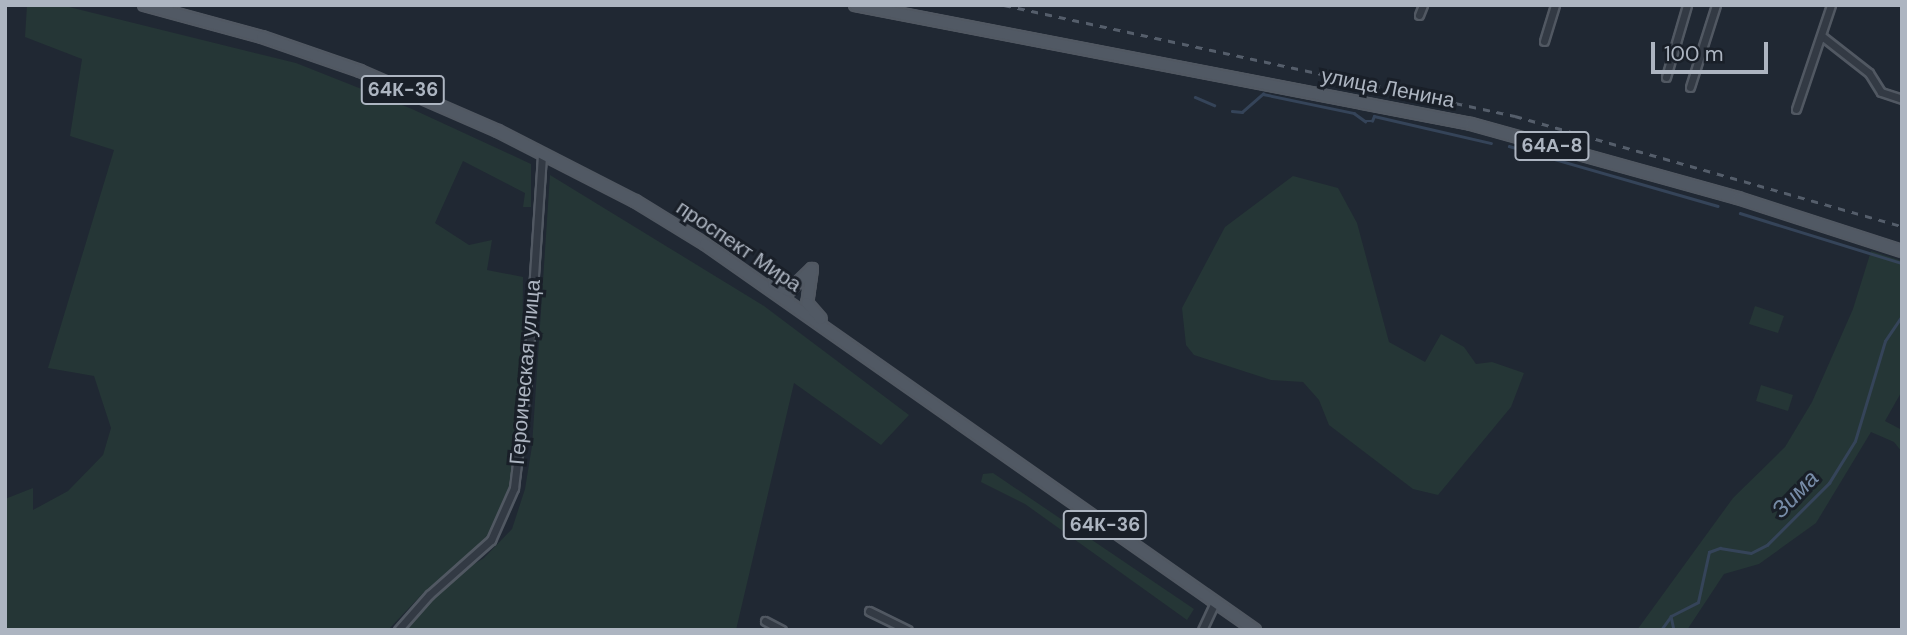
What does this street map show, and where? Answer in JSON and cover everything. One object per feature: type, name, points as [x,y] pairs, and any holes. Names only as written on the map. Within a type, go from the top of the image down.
[{"type":"main road","name":"проспект Мира","points":[[144,5],[262,37],[349,67],[542,153],[635,201],[794,306],[1255,630]]},
{"type":"main road","name":"улица Ленина","points":[[855,5],[1471,124],[1738,198],[1902,251]]},
{"type":"main road","points":[[740,269],[789,291],[813,267]]},
{"type":"main road","points":[[794,306],[813,267]]},
{"type":"main road","points":[[813,267],[807,303],[848,345]]},
{"type":"street","points":[[1419,15],[1423,5]]},
{"type":"street","points":[[1544,41],[1555,5]]},
{"type":"street","points":[[1666,76],[1687,5]]},
{"type":"street","points":[[1689,87],[1716,5]]},
{"type":"street","points":[[1796,109],[1823,37],[1831,5]]},
{"type":"street","points":[[1823,37],[1869,74],[1881,92],[1902,99]]},
{"type":"street","name":"Героическая улица","points":[[398,630],[429,595],[491,540],[514,488],[523,432],[542,153]]},
{"type":"street","points":[[1202,630],[1215,602]]},
{"type":"street","points":[[869,611],[908,630]]},
{"type":"street","points":[[765,621],[782,630]]},
{"type":"shaded area","points":[[27,5],[61,5],[296,63],[412,109],[531,164],[531,207],[523,207],[525,193],[463,161],[435,223],[469,245],[492,240],[487,270],[523,277],[522,395],[515,469],[502,519],[453,577],[484,558],[512,529],[525,489],[532,446],[550,175],[764,306],[909,415],[881,445],[794,383],[736,630],[391,630],[427,589],[388,630],[5,630],[5,499],[33,488],[33,510],[68,491],[103,455],[111,428],[94,376],[48,368],[114,150],[70,136],[82,59],[25,37]]},
{"type":"shaded area","points":[[1293,176],[1338,188],[1357,223],[1389,342],[1425,362],[1441,334],[1464,347],[1476,364],[1492,362],[1524,373],[1511,407],[1438,495],[1413,489],[1329,425],[1319,400],[1303,382],[1271,380],[1194,355],[1186,345],[1182,308],[1225,227]]},
{"type":"shaded area","points":[[1871,251],[1902,261],[1902,391],[1885,421],[1902,430],[1902,452],[1894,442],[1871,432],[1816,523],[1759,564],[1724,574],[1687,630],[1637,630],[1733,498],[1785,447],[1812,402],[1853,309]]},
{"type":"shaded area","points":[[1755,306],[1784,316],[1778,333],[1749,324]]},
{"type":"shaded area","points":[[1761,385],[1793,395],[1788,411],[1756,401]]},
{"type":"shaded area","points":[[993,473],[1194,609],[1187,620],[1025,504],[981,482],[983,474]]},
{"type":"waterway","points":[[1232,111],[1242,112],[1263,94],[1354,113],[1365,121],[1372,121],[1374,116],[1491,143]]},
{"type":"waterway","points":[[1195,97],[1214,105]]},
{"type":"waterway","points":[[1509,146],[1718,206]]},
{"type":"waterway","points":[[1740,213],[1902,263]]},
{"type":"waterway","name":"Зима","points":[[1661,630],[1671,616],[1698,602],[1709,552],[1720,548],[1751,553],[1767,545],[1829,483],[1855,441],[1885,341],[1902,316]]},
{"type":"waterway","points":[[1671,616],[1674,630]]},
{"type":"railway","points":[[1004,5],[1515,116],[1902,226]]}]
